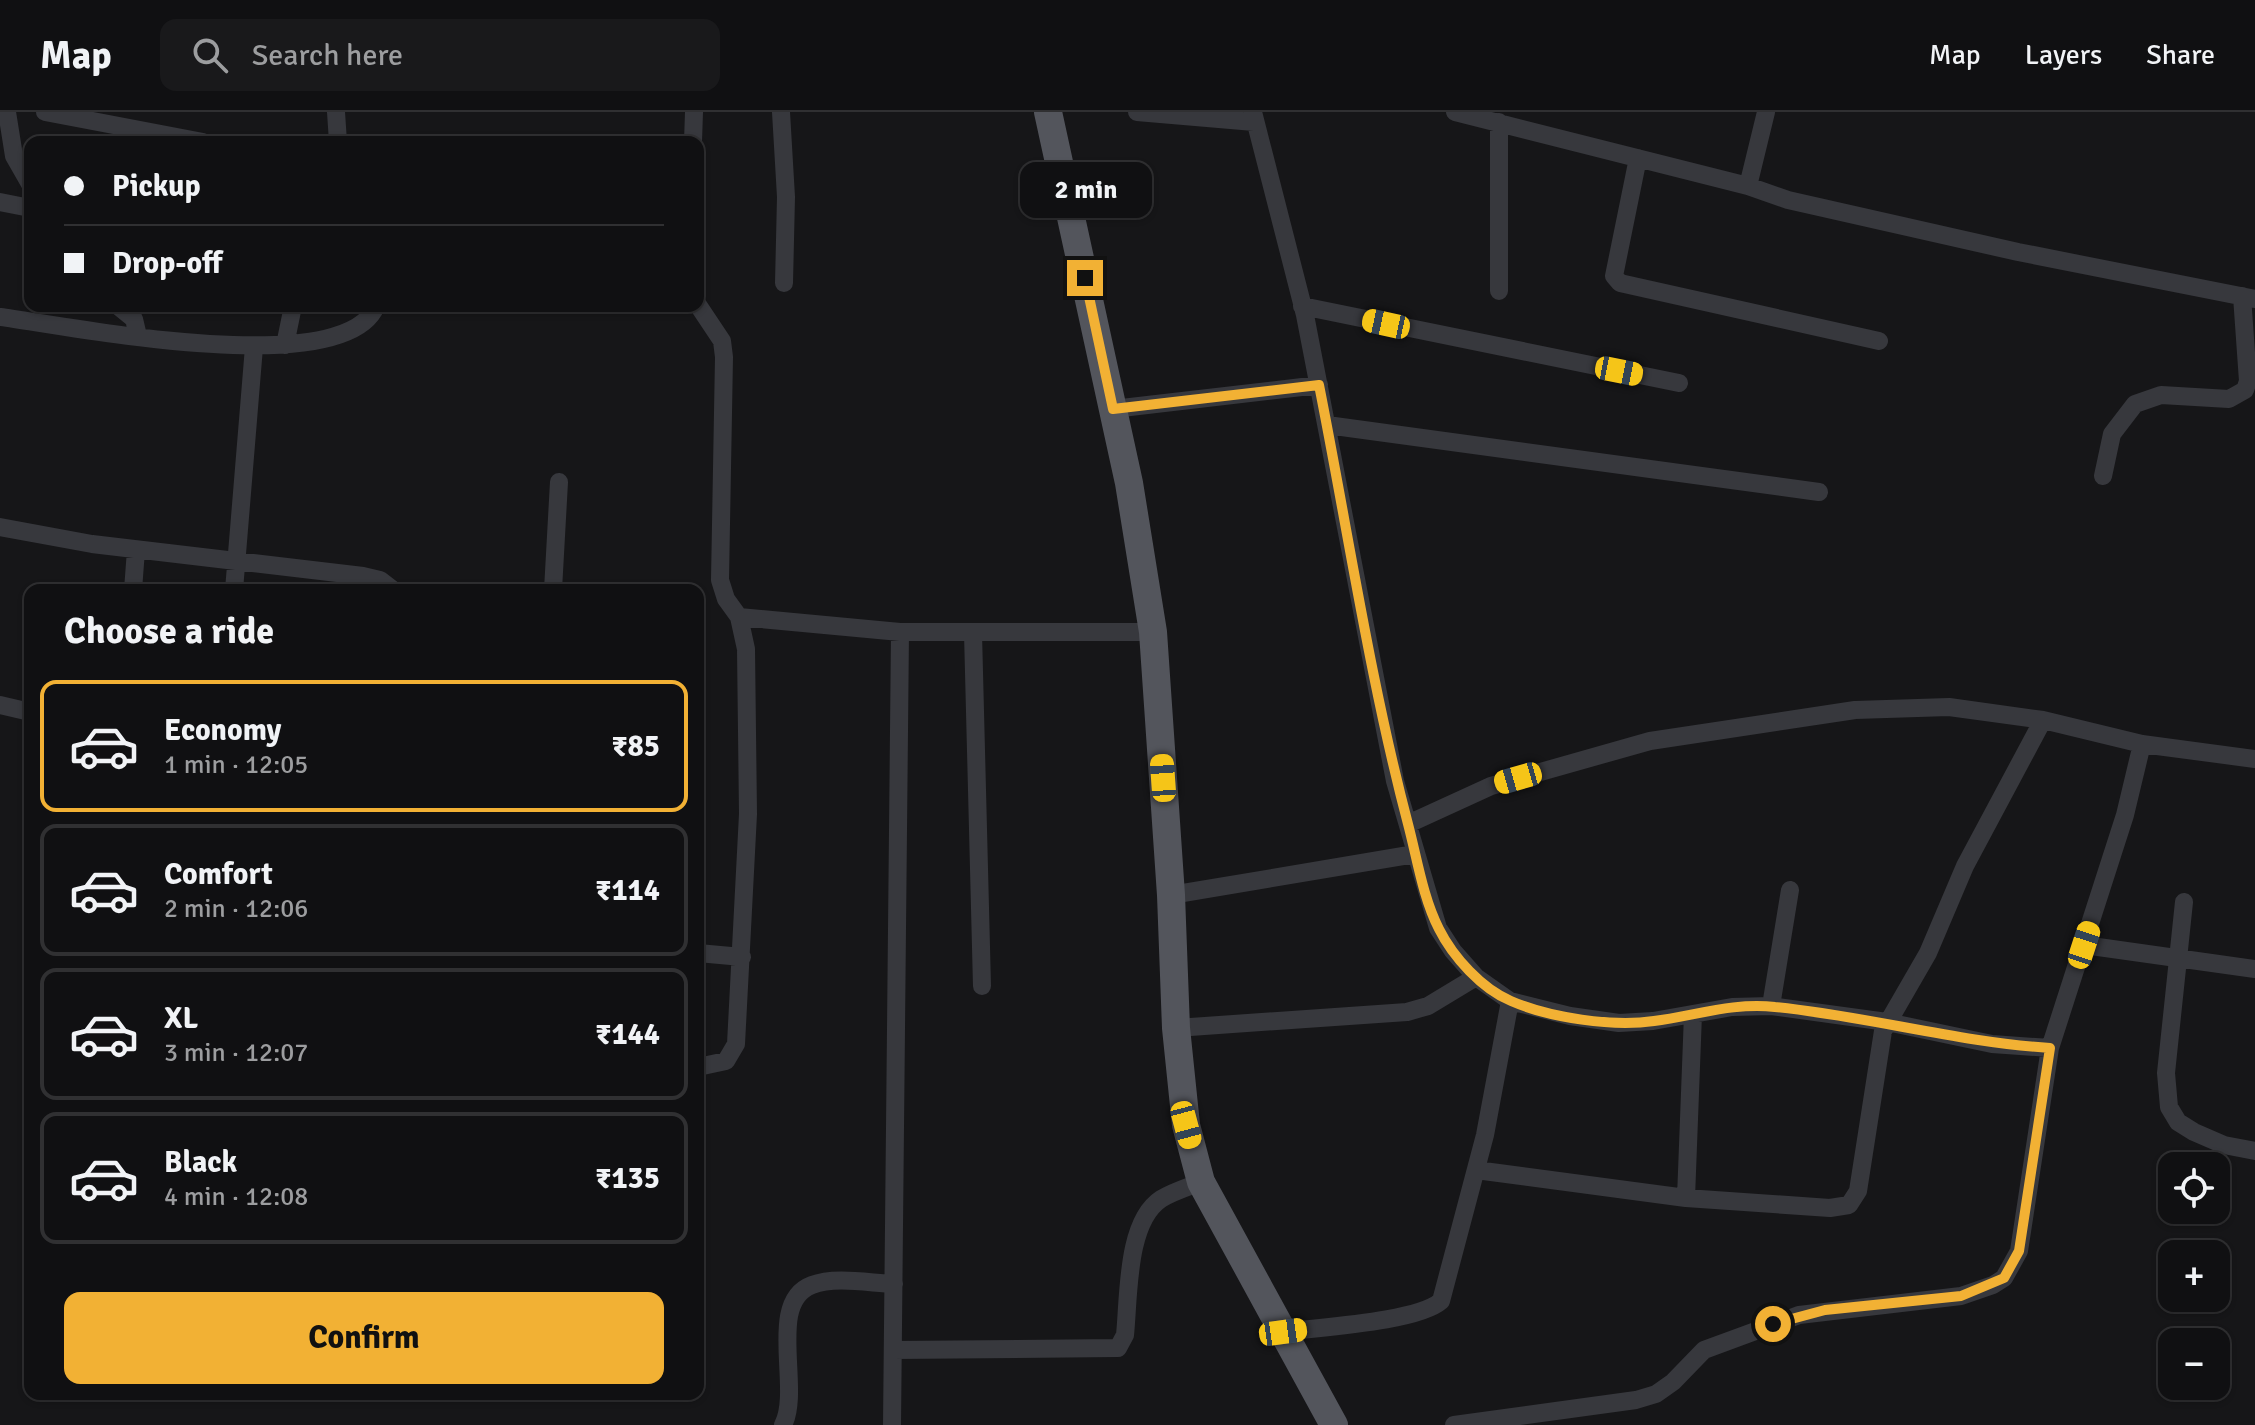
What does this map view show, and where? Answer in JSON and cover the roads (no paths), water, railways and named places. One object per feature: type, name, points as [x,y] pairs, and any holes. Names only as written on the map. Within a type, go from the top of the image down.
[{"type":"main road","points":[[1048,112],[1113,409],[1153,632],[1171,895],[1176,1028],[1186,1125],[1201,1182],[1334,1425]]},
{"type":"street","points":[[7,112],[14,156],[24,174]]},
{"type":"street","points":[[45,112],[171,136]]},
{"type":"street","points":[[336,112],[338,136]]},
{"type":"street","points":[[693,136],[694,112]]},
{"type":"street","points":[[781,112],[786,197],[784,283]]},
{"type":"street","points":[[1137,112],[1253,117],[1302,306],[1374,681],[1415,854],[1438,928],[1476,977],[1510,1001],[1570,1016],[1619,1023],[1771,1006],[1887,1022],[1992,1044],[2050,1048]]},
{"type":"street","points":[[1455,112],[1499,122],[1527,120],[1638,158],[1748,186],[1788,200],[2018,252],[2248,298],[2248,381],[2245,390],[2229,399],[2161,395],[2135,404],[2112,434],[2103,476]]},
{"type":"street","points":[[1748,186],[1766,112]]},
{"type":"street","points":[[1499,122],[1499,291]]},
{"type":"street","points":[[1638,158],[1615,259],[1614,276],[1620,283],[1879,341]]},
{"type":"street","points":[[0,202],[24,207]]},
{"type":"street","points":[[1302,306],[1679,383]]},
{"type":"street","points":[[125,312],[134,319],[138,336]]},
{"type":"street","points":[[285,345],[292,312]]},
{"type":"street","points":[[0,317],[138,336],[254,347],[345,335],[374,312]]},
{"type":"street","points":[[703,312],[722,341],[724,357],[720,580],[726,599],[739,617],[746,649],[748,799],[736,1044],[726,1061],[704,1066]]},
{"type":"street","points":[[235,584],[254,347]]},
{"type":"street","points":[[1113,409],[1319,385]]},
{"type":"street","points":[[1327,425],[1819,492]]},
{"type":"street","points":[[553,584],[559,482]]},
{"type":"street","points":[[0,527],[136,550],[238,562],[318,580],[380,580],[385,584]]},
{"type":"street","points":[[133,584],[136,550]]},
{"type":"street","points":[[739,617],[900,632],[1153,632]]},
{"type":"street","points":[[892,1425],[900,632]]},
{"type":"street","points":[[973,633],[982,986]]},
{"type":"street","points":[[0,705],[24,711]]},
{"type":"street","points":[[1408,824],[1491,786],[1650,741],[1855,710],[1949,707],[2043,720],[2142,744],[2255,759]]},
{"type":"street","points":[[1476,1170],[1686,1198],[1830,1208],[1849,1205],[1858,1191],[1880,1041],[1887,1022],[1928,953],[1965,866],[2043,720]]},
{"type":"street","points":[[1454,1425],[1636,1400],[1656,1394],[1673,1382],[1704,1350],[1799,1315],[1961,1296],[2004,1278],[2019,1251],[2050,1048],[2125,815],[2142,744]]},
{"type":"street","points":[[1171,895],[1415,854]]},
{"type":"street","points":[[1771,1006],[1790,890]]},
{"type":"street","points":[[2184,902],[2166,1073],[2169,1107],[2178,1122],[2194,1132],[2224,1145],[2255,1151]]},
{"type":"street","points":[[2084,945],[2255,969]]},
{"type":"street","points":[[704,954],[742,957]]},
{"type":"street","points":[[1176,1028],[1407,1012],[1438,1001],[1476,977]]},
{"type":"street","points":[[1283,1332],[1401,1316],[1433,1308],[1441,1301],[1476,1170],[1510,1001]]},
{"type":"street","points":[[1686,1198],[1693,1014]]},
{"type":"street","points":[[893,1350],[1118,1348],[1125,1335],[1136,1236],[1143,1216],[1160,1199],[1201,1182]]},
{"type":"street","points":[[783,1425],[790,1412],[791,1391],[787,1327],[791,1306],[799,1294],[810,1285],[828,1282],[894,1284]]}]
